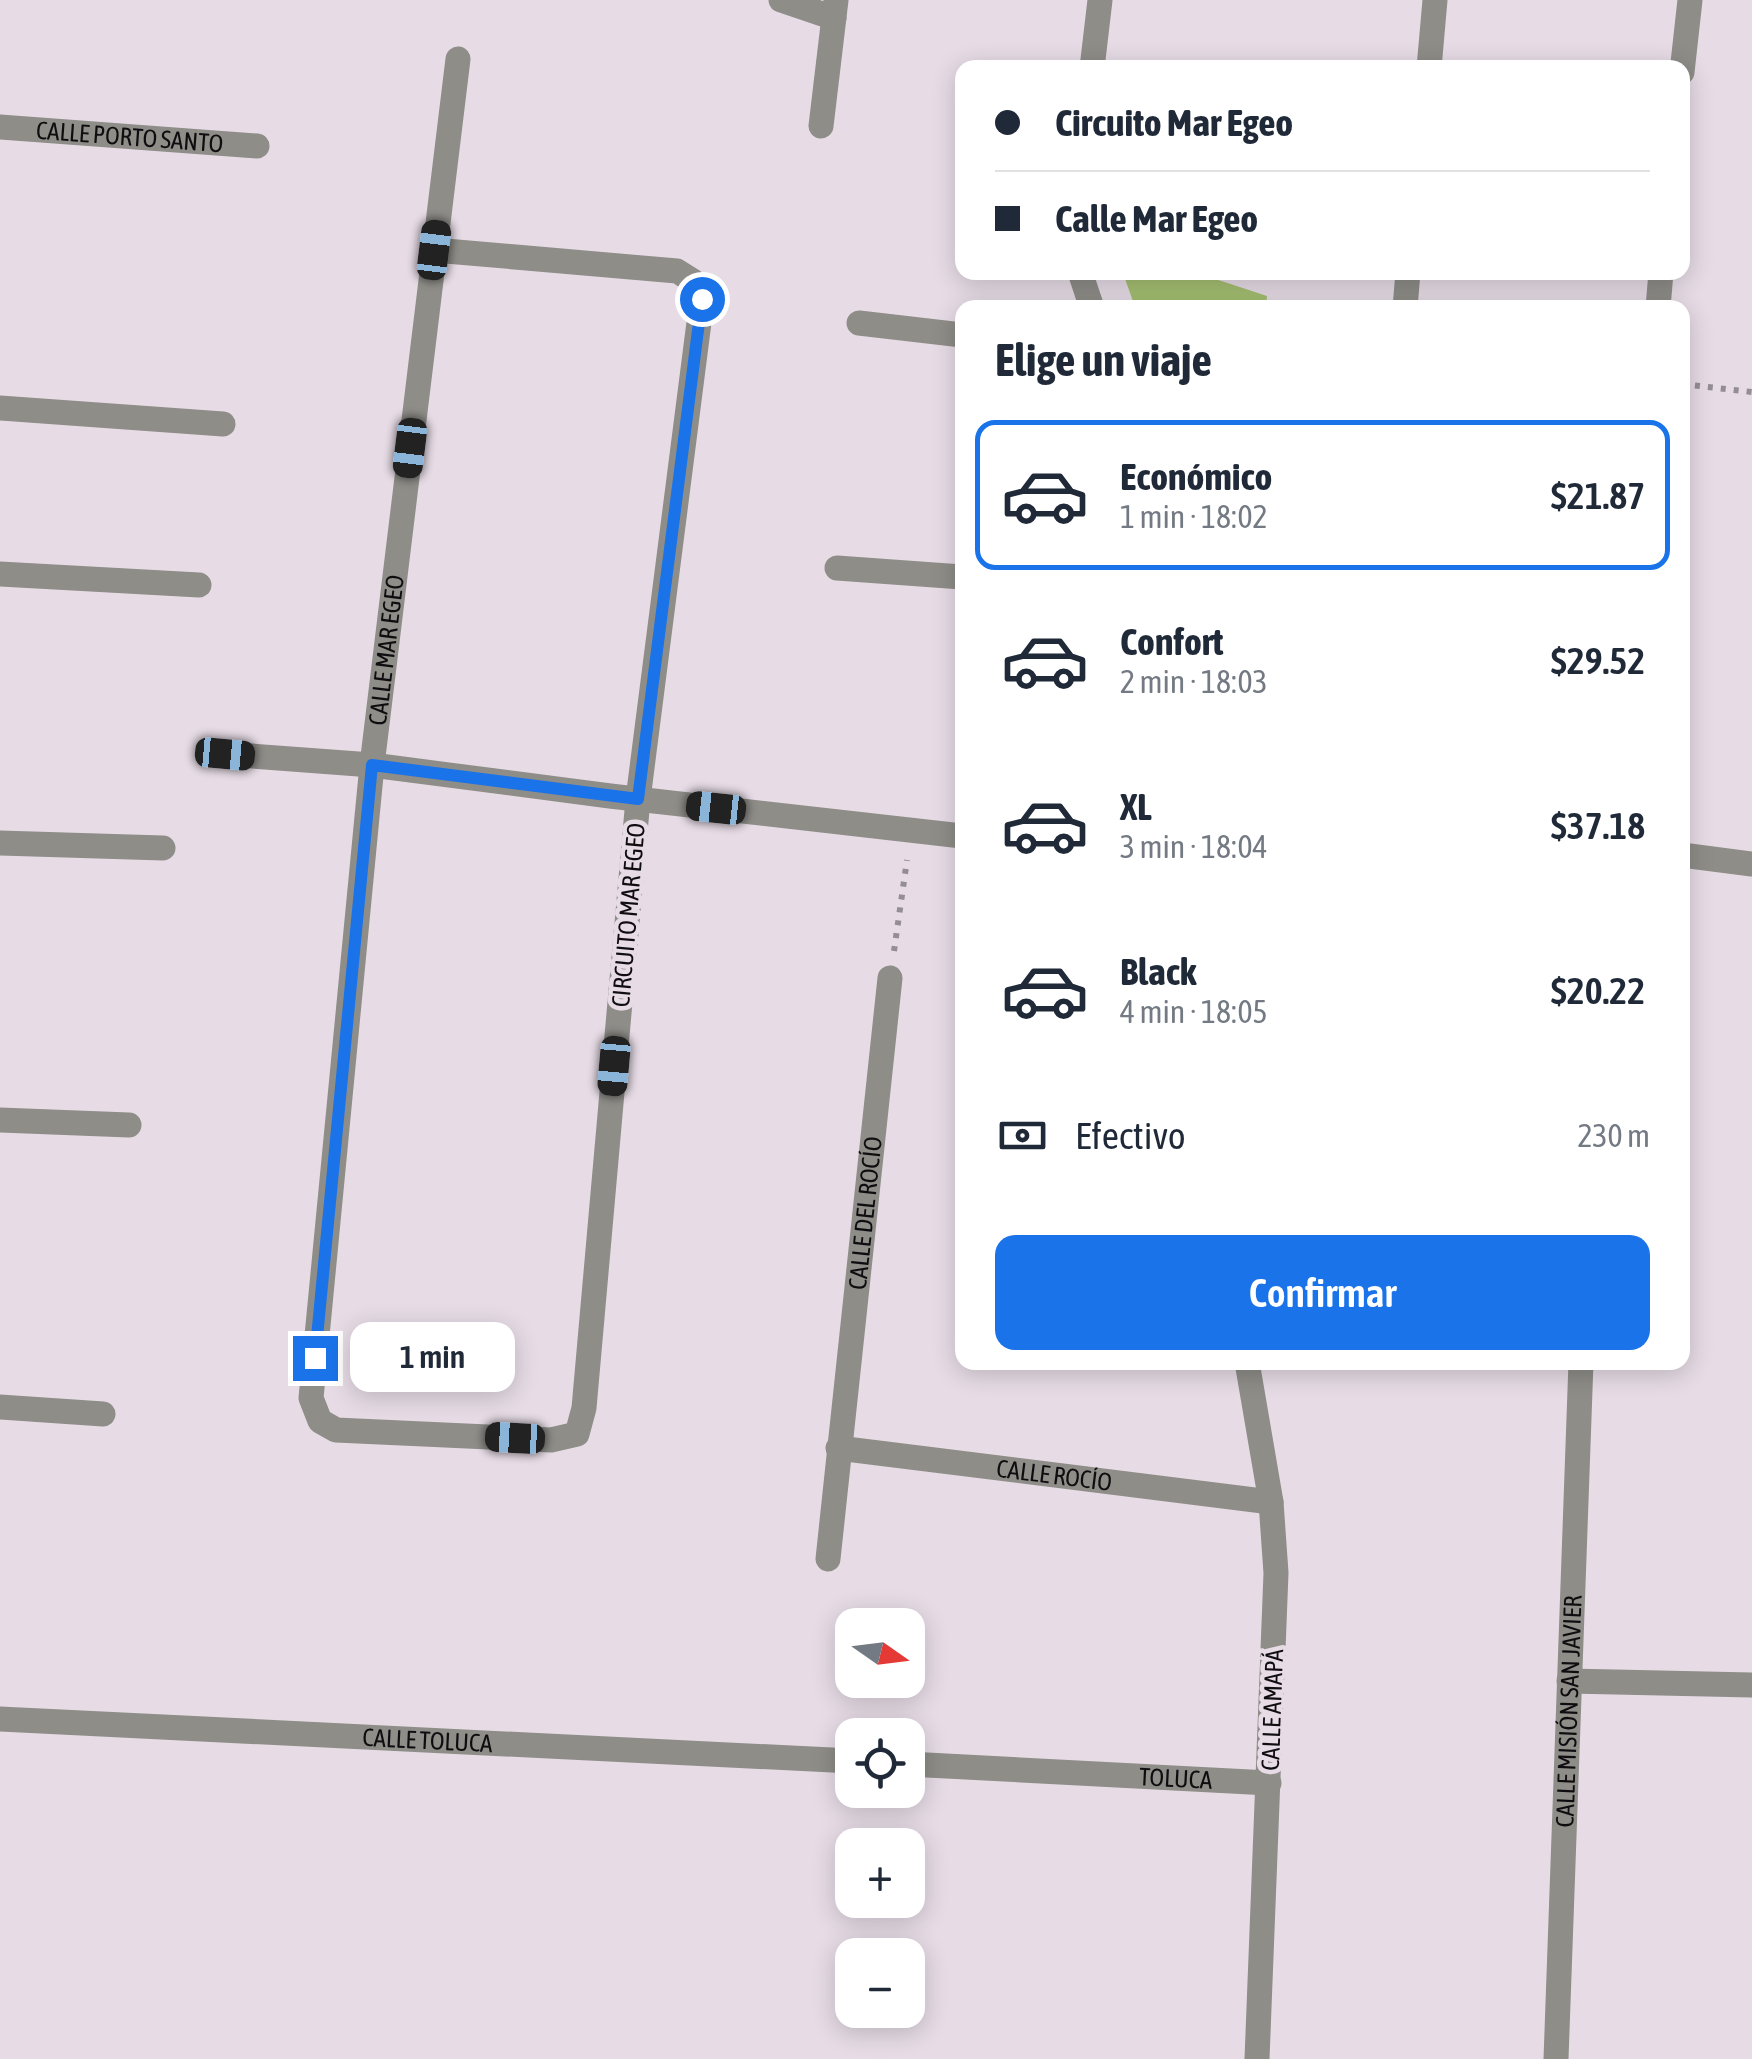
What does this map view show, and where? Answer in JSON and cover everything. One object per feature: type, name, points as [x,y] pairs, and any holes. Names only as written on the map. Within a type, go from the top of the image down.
[{"type":"street","points":[[781,0],[835,9],[821,126]]},
{"type":"street","points":[[1093,60],[1100,0]]},
{"type":"street","points":[[1429,60],[1435,0]]},
{"type":"street","points":[[1683,60],[1690,0]]},
{"type":"street","name":"CALLE MAR EGEO","points":[[320,1420],[311,1398],[372,765],[458,59]]},
{"type":"street","name":"CALLE PORTO SANTO","points":[[0,127],[257,146]]},
{"type":"street","name":"CIRCUITO MAR EGEO","points":[[320,1420],[336,1430],[551,1440],[577,1434],[584,1408],[638,799],[702,299],[693,282],[677,271],[434,250]]},
{"type":"street","points":[[859,324],[955,334]]},
{"type":"street","points":[[0,408],[223,424]]},
{"type":"street","points":[[837,568],[955,576]]},
{"type":"street","points":[[0,574],[199,586]]},
{"type":"street","points":[[225,754],[372,765],[955,835]]},
{"type":"street","points":[[0,842],[163,848]]},
{"type":"street","points":[[1690,856],[1752,864]]},
{"type":"street","name":"CALLE DEL ROCÍO","points":[[828,1560],[890,978]]},
{"type":"street","points":[[0,1120],[130,1124]]},
{"type":"street","name":"CALLE AMAPÁ","points":[[1248,1370],[1271,1502],[1276,1573],[1258,2059]]},
{"type":"street","name":"CALLE MISIÓN SAN JAVIER","points":[[1556,2059],[1581,1370]]},
{"type":"street","points":[[0,1407],[103,1414]]},
{"type":"street","name":"CALLE ROCÍO","points":[[838,1448],[1271,1502]]},
{"type":"street","points":[[1569,1681],[1752,1685]]},
{"type":"street","name":"CALLE TOLUCA","points":[[0,1719],[835,1760]]},
{"type":"street","name":"TOLUCA","points":[[925,1765],[1270,1783]]},
{"type":"path","points":[[1690,385],[1752,392]]},
{"type":"path","points":[[890,978],[911,829]]},
{"type":"green space","points":[[1125,280],[1218,280],[1267,296],[1267,300],[1133,300]]},
{"type":"route","points":[[315,1358],[372,765],[638,799],[702,299]]}]
